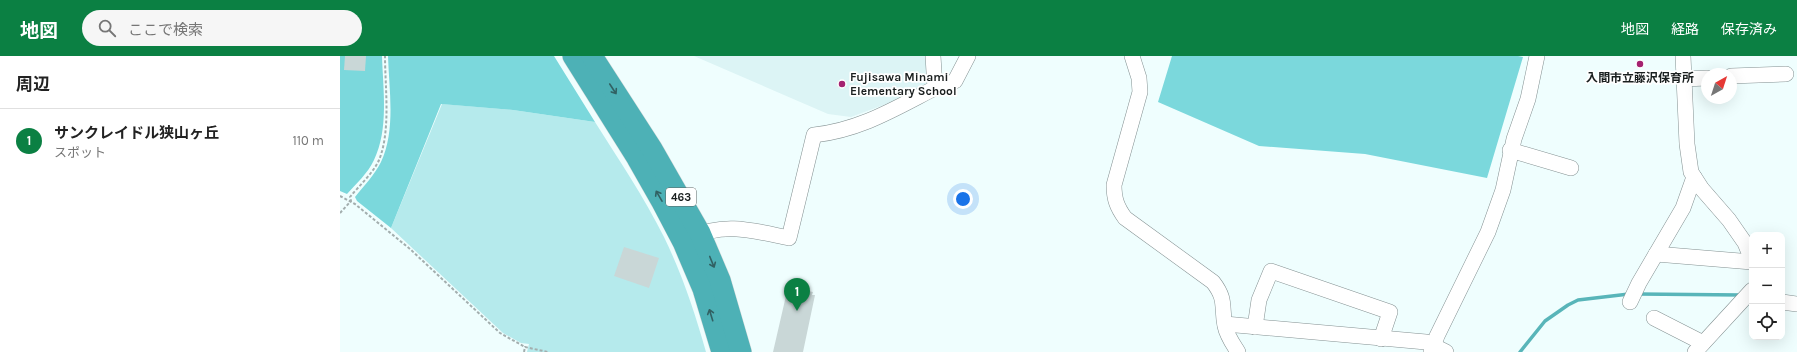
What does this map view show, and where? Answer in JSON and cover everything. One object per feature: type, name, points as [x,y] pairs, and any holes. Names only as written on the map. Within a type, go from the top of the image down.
[{"type":"highway","name":"463","points":[[573,56],[637,158],[662,202],[692,238],[720,280],[741,352]]},
{"type":"highway","name":"463","points":[[592,56],[652,149],[692,238],[703,290],[722,352]]},
{"type":"street","points":[[934,56],[936,88]]},
{"type":"street","points":[[692,238],[721,229],[738,228],[789,238],[814,135],[831,133],[865,123],[936,88],[955,81],[968,56]]},
{"type":"street","points":[[1132,56],[1139,78],[1140,92],[1114,185],[1114,196],[1118,209],[1126,218],[1219,288],[1224,302],[1225,324],[1228,335],[1238,352]]},
{"type":"street","points":[[1432,348],[1488,232],[1503,190],[1510,150],[1528,100],[1537,56]]},
{"type":"street","points":[[1683,56],[1687,144],[1691,172],[1702,189],[1742,237],[1749,254]]},
{"type":"street","points":[[1737,76],[1786,74]]},
{"type":"street","points":[[1684,79],[1701,78]]},
{"type":"street","points":[[1510,150],[1571,168]]},
{"type":"street","points":[[1630,302],[1683,208],[1694,177]]},
{"type":"street","points":[[1656,254],[1749,261]]},
{"type":"street","points":[[1255,326],[1259,300],[1271,271],[1390,312],[1381,338]]},
{"type":"street","points":[[1654,318],[1699,348],[1749,293]]},
{"type":"street","points":[[1785,302],[1797,304]]},
{"type":"street","points":[[1225,324],[1426,342],[1432,348],[1446,352]]},
{"type":"path","points":[[340,213],[351,201],[350,197],[378,161],[386,131],[385,56]]},
{"type":"path","points":[[340,196],[351,201],[410,249],[500,333],[525,347],[548,352]]},
{"type":"path","points":[[524,352],[525,347]]},
{"type":"shaded area","points":[[340,56],[382,56],[384,109],[382,135],[379,148],[369,169],[347,194],[340,191]]},
{"type":"shaded area","points":[[388,56],[554,56],[595,122],[513,110],[441,104],[391,228],[357,201],[355,197],[376,171],[386,150],[390,123]]},
{"type":"shaded area","name":"Fujisawa Minami Elementary School","points":[[694,56],[926,56],[928,77],[924,90],[851,117],[828,114]]},
{"type":"shaded area","points":[[1172,56],[1523,57],[1487,178],[1365,154],[1259,146],[1158,102]]},
{"type":"shaded area","points":[[442,104],[513,110],[595,122],[640,193],[664,237],[688,294],[706,352],[527,352],[529,344],[521,343],[503,333],[391,228]]},
{"type":"building","points":[[345,56],[366,56],[365,71],[344,70]]},
{"type":"building","points":[[624,247],[659,258],[649,288],[614,276]]},
{"type":"building","points":[[788,287],[813,292],[812,295],[815,295],[803,352],[773,352]]},
{"type":"waterway","points":[[1520,352],[1545,321],[1568,305],[1578,300],[1629,294]]},
{"type":"waterway","points":[[1638,294],[1741,295]]},
{"type":"place","name":"入間市立藤沢保育所","points":[[1640,64]]},
{"type":"place","name":"Fujisawa Minami Elementary School","points":[[842,84]]},
{"type":"place","name":"サンクレイドル狭山ヶ丘","points":[[797,311]]}]
